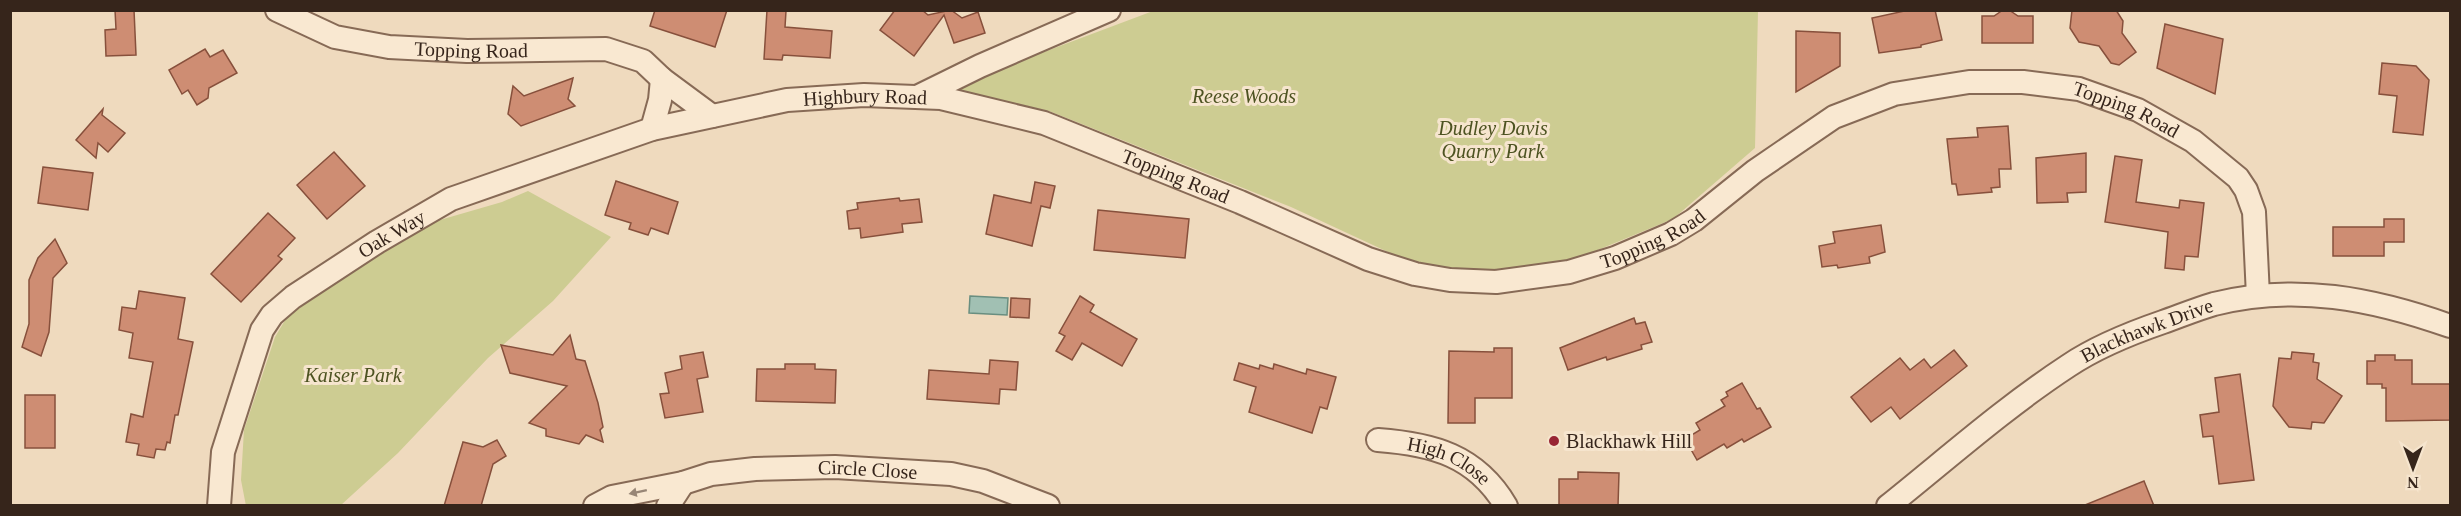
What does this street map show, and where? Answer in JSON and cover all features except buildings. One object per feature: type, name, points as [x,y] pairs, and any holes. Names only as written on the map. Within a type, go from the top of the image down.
[{"type":"street","name":"Topping Road","points":[[277,10],[335,37],[389,47],[467,51],[606,49],[643,61],[662,79],[712,116]]},
{"type":"street","name":"Highbury Road","points":[[712,116],[817,96],[864,94],[916,97],[1109,10]]},
{"type":"street","points":[[652,129],[660,100],[662,79]]},
{"type":"street","name":"Topping Road","points":[[916,97],[941,98],[1044,123],[1216,192],[1368,259],[1406,271],[1450,280],[1496,282],[1569,272],[1615,258],[1671,234],[1694,220],[1755,171],[1834,117],[1894,94],[1969,82],[2023,82],[2079,89],[2138,110],[2193,141],[2238,178],[2246,190],[2254,212],[2258,296]]},
{"type":"street","name":"Oak Way","points":[[219,506],[223,452],[262,330],[272,315],[293,297],[376,242],[451,199],[652,129],[712,116]]},
{"type":"street","name":"Blackhawk Drive","points":[[1888,506],[1958,447],[2070,364],[2135,332],[2214,304],[2258,296],[2306,293],[2353,299],[2410,312],[2451,326]]},
{"type":"street","name":"High Close","points":[[1378,440],[1429,447],[1464,461],[1486,478],[1506,506]]},
{"type":"street","name":"Circle Close","points":[[595,506],[612,497],[683,483],[711,474],[835,466],[932,472],[983,482],[1048,506]]},
{"type":"street","points":[[668,506],[683,483]]},
{"type":"green space","name":"Dudley Davis Quarry Park","points":[[1153,11],[1758,11],[1755,148],[1673,219],[1576,259],[1482,271],[1443,268],[1401,258],[1291,207],[1049,111],[948,88]]},
{"type":"green space","name":"Kaiser Park","points":[[528,191],[611,237],[553,301],[488,358],[398,453],[341,505],[246,506],[241,480],[244,430],[275,337],[287,317],[371,257],[433,222],[502,202]]},
{"type":"shaded area","points":[[970,296],[1008,298],[1007,315],[969,313]]},
{"type":"place","name":"Blackhawk Hill","points":[[1554,441]]},
{"type":"park label","name":"Reese Woods","points":[[1244,96]]}]
